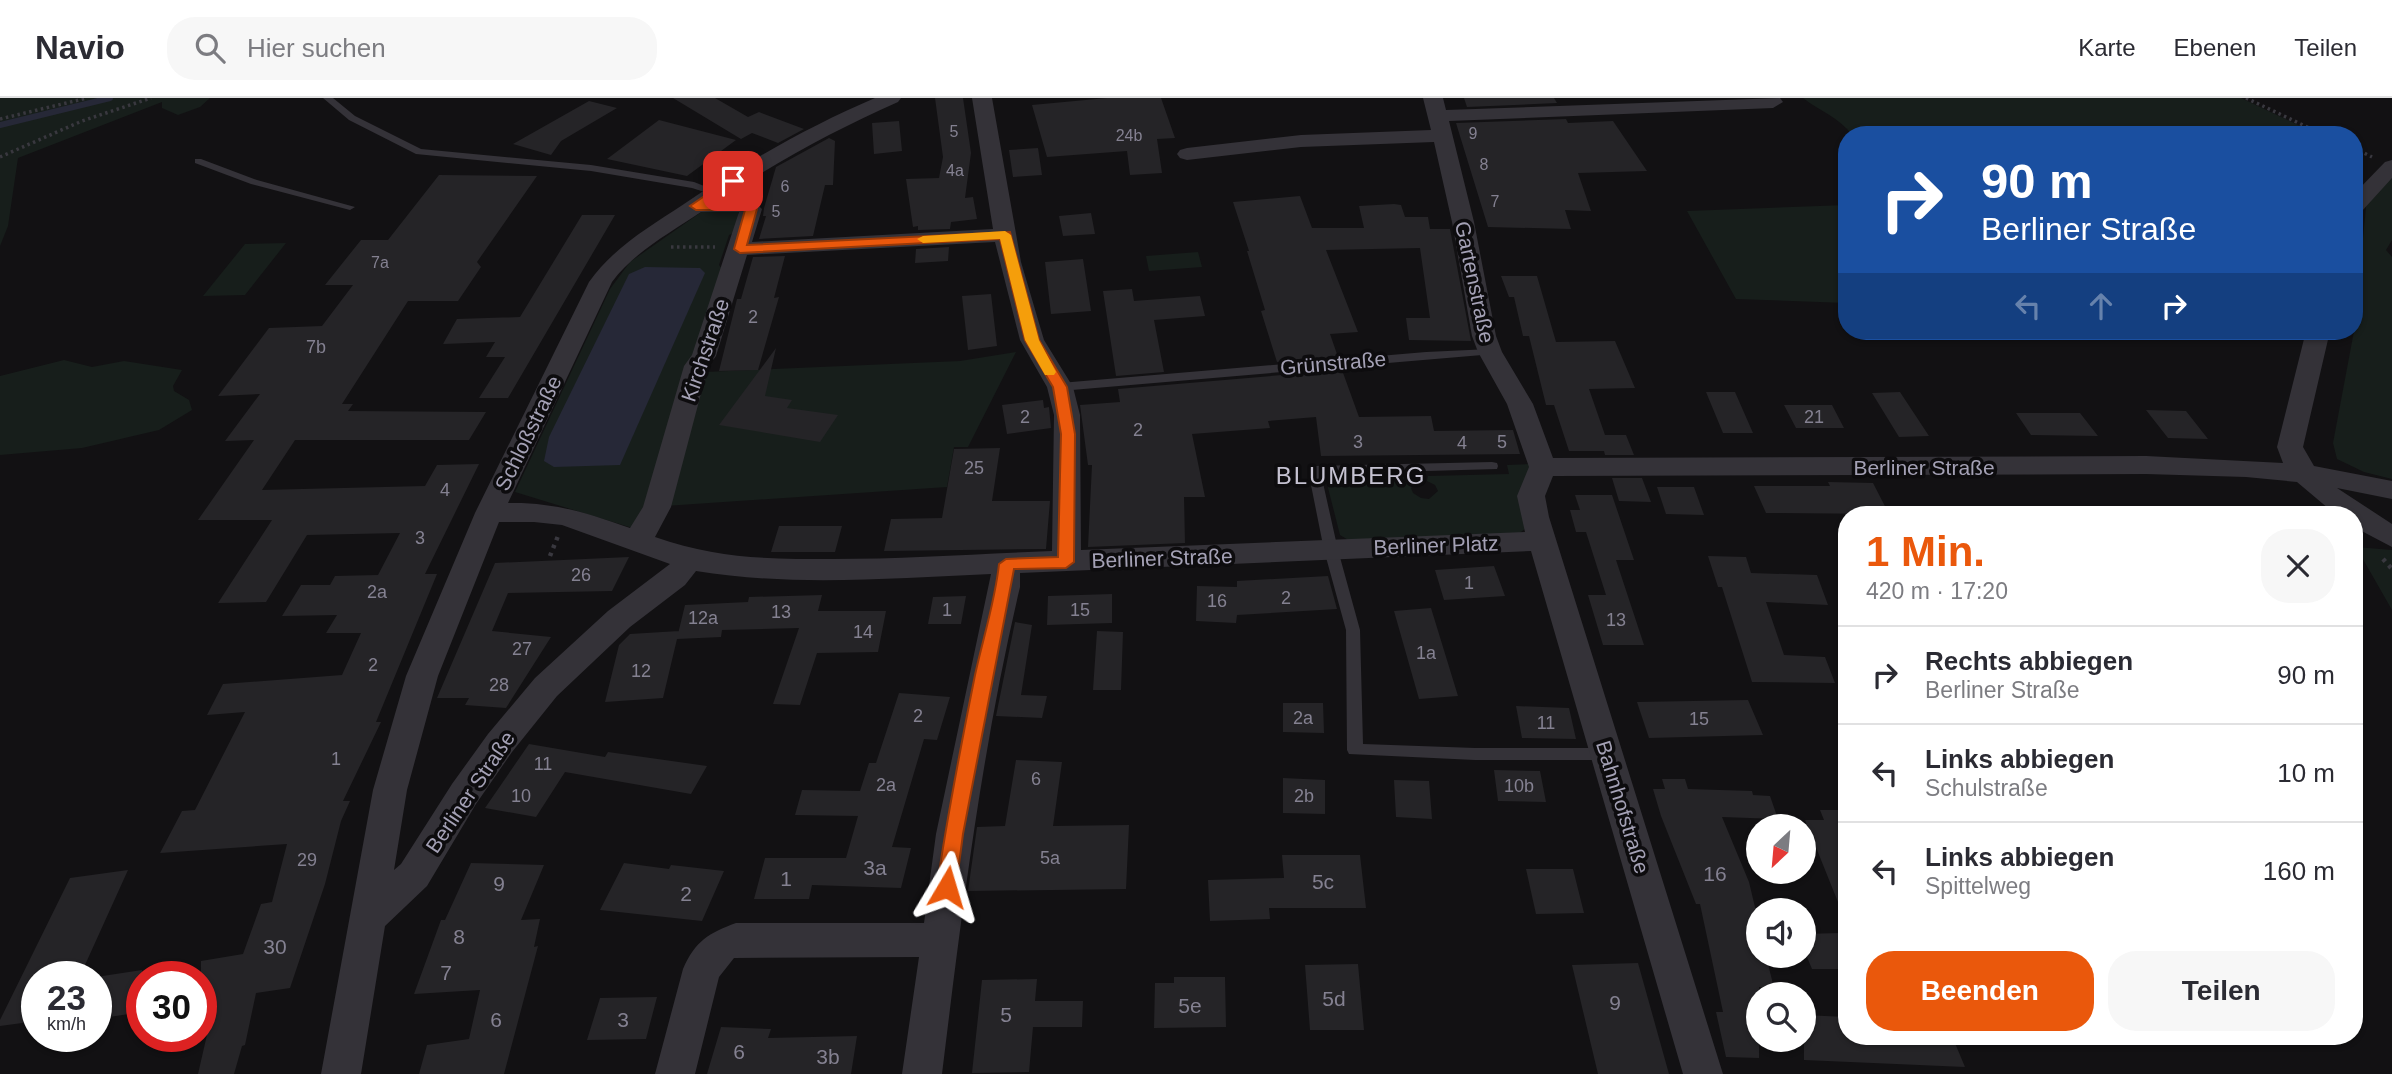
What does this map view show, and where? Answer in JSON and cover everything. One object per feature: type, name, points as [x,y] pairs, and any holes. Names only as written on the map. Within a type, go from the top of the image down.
[{"type":"street","name":"Schloßstraße","points":[[369,917],[390,790],[422,676],[489,513],[601,282],[611,268],[639,244],[763,161],[807,136],[891,98]]},
{"type":"street","points":[[982,98],[1005,235],[1032,340],[1060,387],[1068,434],[1066,562]]},
{"type":"street","points":[[1187,154],[1220,148],[1301,141],[1438,116],[1773,102]]},
{"type":"street","name":"Gartenstraße","points":[[1438,116],[1463,222],[1481,325],[1490,352],[1520,404],[1543,467]]},
{"type":"street","points":[[2363,197],[2392,166]]},
{"type":"street","name":"Kirchstraße","points":[[636,540],[647,528],[657,507],[696,366],[704,356],[751,209],[742,206],[696,206]]},
{"type":"street","points":[[740,249],[1005,235]]},
{"type":"street","points":[[2316,340],[2290,447],[2293,460],[2343,506]]},
{"type":"street","name":"Berliner Straße","points":[[1543,467],[2082,466],[2241,469],[2346,478],[2392,490]]},
{"type":"street","points":[[1541,541],[1531,496],[1543,467]]},
{"type":"street","name":"Berliner Straße","points":[[489,513],[534,512],[565,516],[689,560],[747,569],[863,569],[1259,554]]},
{"type":"street","points":[[2363,519],[2392,537]]},
{"type":"street","name":"Berliner Platz","points":[[1259,554],[1541,541]]},
{"type":"street","name":"Bahnhofstraße","points":[[1541,541],[1703,1074]]},
{"type":"street","name":"Berliner Straße","points":[[369,917],[414,875],[464,794],[500,743],[546,687],[619,619],[675,578],[689,560]]},
{"type":"street","points":[[922,1074],[954,834],[984,671],[1004,587],[1006,564]]},
{"type":"street","points":[[341,1074],[369,917]]},
{"type":"street","points":[[675,1074],[702,969],[721,946],[736,940],[940,940]]},
{"type":"lane","points":[[328,98],[352,118],[419,152],[591,168],[694,185],[717,192]]},
{"type":"lane","points":[[198,161],[254,182],[350,207]]},
{"type":"lane","name":"Grünstraße","points":[[1060,387],[1426,355],[1490,352]]},
{"type":"lane","points":[[1492,466],[1314,470],[1331,550],[1353,630],[1355,750],[1607,754]]},
{"type":"path","points":[[0,118],[87,98]]},
{"type":"path","points":[[0,157],[82,121],[151,98]]},
{"type":"path","points":[[2246,98],[2305,126]]},
{"type":"path","points":[[639,244],[647,247],[740,249]]},
{"type":"shaded area","points":[[0,98],[210,98],[200,107],[178,115],[162,108],[162,102],[18,158],[8,226],[0,246]]},
{"type":"shaded area","points":[[1803,98],[2241,98],[2300,126],[1844,126]]},
{"type":"shaded area","points":[[2392,178],[2392,240],[2386,250],[2392,257],[2392,479],[2364,472],[2337,459],[2333,443],[2352,340],[2363,340],[2363,238],[2367,197]]},
{"type":"shaded area","points":[[1838,205],[1838,303],[1736,299],[1687,211]]},
{"type":"shaded area","points":[[707,208],[738,208],[740,230],[729,235],[719,265],[724,271],[639,530],[515,492],[610,289],[630,262]]},
{"type":"shaded area","points":[[286,243],[245,295],[203,296],[245,244]]},
{"type":"shaded area","points":[[1198,252],[1202,267],[1149,271],[1146,256]]},
{"type":"shaded area","points":[[1016,352],[968,447],[954,447],[947,487],[665,506],[705,372],[960,361]]},
{"type":"shaded area","points":[[64,360],[92,367],[124,361],[182,370],[173,386],[174,391],[189,400],[192,410],[159,430],[82,448],[0,455],[0,376]]},
{"type":"shaded area","points":[[1531,464],[1526,528],[1517,535],[1350,541],[1340,535],[1326,480],[1330,477],[1416,476],[1419,479],[1411,488],[1413,493],[1429,499],[1438,491],[1435,485],[1427,481],[1428,476],[1509,474],[1507,465]]},
{"type":"shaded area","points":[[2363,548],[2392,550],[2392,610],[2363,559]]},
{"type":"water","points":[[645,267],[700,268],[705,273],[620,465],[554,467],[544,461],[549,437],[629,274]]},
{"type":"building","points":[[673,98],[715,98],[748,117],[759,112],[804,129],[778,143],[752,133],[741,139]]},
{"type":"building","points":[[935,98],[963,98],[971,153],[965,198],[973,197],[977,219],[951,222],[950,229],[918,230],[918,226],[913,227],[906,179],[939,178],[943,157]]},
{"type":"building","points":[[1107,98],[1161,98],[1175,138],[1157,139],[1162,173],[1130,175],[1127,151],[1047,157],[1032,105]]},
{"type":"building","points":[[1464,98],[1554,98],[1557,103],[1467,107]]},
{"type":"building","points":[[589,101],[617,108],[561,141],[551,155],[513,144]]},
{"type":"building","points":[[1566,119],[1568,123],[1613,121],[1647,171],[1578,173],[1591,211],[1565,210],[1571,229],[1488,227],[1456,123]]},
{"type":"building","points":[[659,120],[736,140],[687,176],[607,159]]},
{"type":"building","points":[[899,121],[902,151],[874,154],[872,123]]},
{"type":"building","points":[[829,138],[835,141],[833,185],[825,185],[813,236],[759,239],[766,216],[763,216],[764,208],[776,167]]},
{"type":"building","points":[[1038,148],[1042,175],[1013,177],[1009,150]]},
{"type":"building","points":[[439,175],[537,176],[477,262],[481,267],[458,301],[408,301],[342,404],[353,404],[348,411],[486,412],[469,440],[295,440],[262,490],[425,486],[437,465],[479,464],[425,574],[437,574],[376,722],[381,722],[343,801],[350,801],[341,821],[325,884],[290,988],[256,993],[245,1045],[242,1046],[234,1074],[198,1074],[203,1052],[217,1052],[217,961],[201,961],[243,954],[261,904],[272,902],[287,844],[160,853],[182,811],[195,810],[245,712],[207,715],[223,684],[342,675],[361,633],[326,633],[337,615],[282,616],[301,585],[330,585],[335,576],[378,575],[400,533],[307,535],[266,602],[218,603],[272,520],[198,520],[254,440],[225,441],[260,394],[218,396],[269,328],[322,326],[353,285],[325,285],[361,240],[388,240]]},
{"type":"building","points":[[1300,196],[1312,228],[1364,228],[1359,206],[1394,204],[1401,205],[1405,217],[1428,217],[1430,229],[1450,229],[1471,341],[1409,340],[1406,318],[1430,318],[1420,248],[1326,250],[1358,332],[1330,334],[1338,357],[1277,362],[1261,311],[1265,310],[1249,251],[1233,202]]},
{"type":"building","points":[[1091,213],[1095,234],[1063,236],[1059,216]]},
{"type":"building","points":[[582,215],[615,215],[508,398],[479,398],[505,357],[486,357],[495,342],[443,344],[457,319],[520,317]]},
{"type":"building","points":[[949,247],[948,261],[915,263],[916,249]]},
{"type":"building","points":[[785,256],[774,298],[779,297],[758,370],[719,371],[737,299],[741,299],[753,257]]},
{"type":"building","points":[[1083,259],[1091,311],[1051,314],[1045,262]]},
{"type":"building","points":[[1501,276],[1537,276],[1556,342],[1615,341],[1635,388],[1589,389],[1605,435],[1626,435],[1634,455],[1605,455],[1604,451],[1569,451],[1554,405],[1546,405],[1529,336],[1523,336],[1514,297],[1509,297]]},
{"type":"building","points":[[1132,289],[1134,301],[1200,296],[1205,316],[1154,320],[1164,372],[1116,376],[1103,291]]},
{"type":"building","points":[[991,294],[997,346],[968,350],[962,296]]},
{"type":"building","points":[[776,348],[765,396],[792,400],[787,408],[838,415],[820,442],[719,425]]},
{"type":"building","points":[[1342,370],[1359,417],[1431,416],[1434,431],[1513,430],[1520,454],[1321,456],[1316,417],[1268,421],[1270,428],[1192,434],[1205,497],[1184,497],[1185,543],[1088,547],[1092,465],[1088,465],[1080,405],[1120,402],[1118,389]]},
{"type":"building","points":[[1706,392],[1735,392],[1753,433],[1723,433]]},
{"type":"building","points":[[1900,392],[1929,436],[1899,437],[1872,393]]},
{"type":"building","points":[[1043,400],[1044,408],[1049,407],[1051,428],[1007,434],[1002,405]]},
{"type":"building","points":[[1784,405],[1832,405],[1844,428],[1796,428]]},
{"type":"building","points":[[2146,410],[2186,411],[2208,439],[2168,438]]},
{"type":"building","points":[[2016,413],[2080,413],[2098,436],[2031,435]]},
{"type":"building","points":[[1000,448],[992,501],[1050,501],[1046,549],[884,551],[891,519],[942,518],[954,449]]},
{"type":"building","points":[[1612,478],[1642,478],[1651,502],[1619,501]]},
{"type":"building","points":[[1828,482],[1873,483],[1885,506],[1838,506],[1838,514],[1766,513],[1754,486],[1830,486]]},
{"type":"building","points":[[1657,487],[1694,487],[1704,515],[1666,514]]},
{"type":"building","points":[[1575,495],[1612,495],[1634,560],[1616,560],[1644,645],[1603,645],[1588,595],[1606,595],[1586,532],[1576,532],[1570,510],[1580,510]]},
{"type":"building","points":[[779,526],[842,526],[835,552],[771,552]]},
{"type":"building","points":[[1708,556],[1746,557],[1751,573],[1817,575],[1828,605],[1766,602],[1784,655],[1825,657],[1835,683],[1752,682],[1722,587],[1718,587]]},
{"type":"building","points":[[629,557],[612,591],[508,593],[492,631],[551,637],[506,708],[465,705],[469,698],[437,698],[495,563]]},
{"type":"building","points":[[1494,566],[1505,596],[1444,600],[1435,570]]},
{"type":"building","points":[[1328,576],[1337,609],[1237,615],[1236,623],[1196,621],[1197,586],[1237,587],[1237,581]]},
{"type":"building","points":[[1112,594],[1112,623],[1047,625],[1048,596]]},
{"type":"building","points":[[822,595],[818,611],[886,611],[878,652],[817,653],[800,705],[773,704],[799,628],[722,630],[721,637],[677,639],[663,698],[605,702],[619,645],[630,634],[679,631],[685,605],[748,602],[749,597]]},
{"type":"building","points":[[966,596],[961,624],[928,624],[933,597]]},
{"type":"building","points":[[1431,608],[1458,696],[1419,699],[1394,611]]},
{"type":"building","points":[[1015,622],[1032,625],[1021,695],[1047,696],[1042,718],[996,716]]},
{"type":"building","points":[[1097,631],[1123,632],[1121,690],[1093,690]]},
{"type":"building","points":[[899,693],[950,697],[937,740],[924,739],[892,847],[911,848],[901,888],[812,885],[809,899],[754,899],[765,858],[846,858],[858,816],[795,815],[802,790],[860,791],[869,763],[876,763]]},
{"type":"building","points":[[1748,700],[1763,735],[1649,738],[1637,702]]},
{"type":"building","points":[[1283,703],[1323,703],[1324,733],[1283,732]]},
{"type":"building","points":[[1516,706],[1569,708],[1576,739],[1522,738]]},
{"type":"building","points":[[529,744],[605,757],[608,752],[707,766],[691,794],[565,772],[536,817],[485,808]]},
{"type":"building","points":[[1016,760],[1062,762],[1053,826],[1129,825],[1126,889],[968,891],[977,827],[1005,826]]},
{"type":"building","points":[[1494,770],[1540,771],[1546,802],[1498,801]]},
{"type":"building","points":[[1283,778],[1325,780],[1325,814],[1283,813]]},
{"type":"building","points":[[1662,779],[1685,779],[1688,789],[1752,791],[1753,795],[1770,796],[1776,814],[1746,814],[1746,818],[1722,817],[1753,898],[1746,898],[1746,968],[1769,968],[1772,982],[1746,982],[1746,1052],[1759,1052],[1759,1058],[1726,1057],[1716,1012],[1723,1012],[1700,904],[1696,904],[1653,789],[1665,789]]},
{"type":"building","points":[[1394,780],[1429,781],[1432,819],[1396,817]]},
{"type":"building","points":[[1820,810],[1838,810],[1838,902],[1816,847],[1816,820],[1824,820]]},
{"type":"building","points":[[1282,855],[1360,855],[1366,908],[1269,908],[1270,919],[1210,921],[1208,880],[1284,878]]},
{"type":"building","points":[[471,863],[544,865],[521,920],[540,919],[534,947],[538,946],[504,1074],[419,1074],[427,1045],[469,1039],[480,990],[414,994],[441,920],[445,920]]},
{"type":"building","points":[[624,863],[669,869],[671,865],[724,871],[702,921],[600,910]]},
{"type":"building","points":[[1526,869],[1573,869],[1584,913],[1536,914]]},
{"type":"building","points":[[128,870],[87,961],[29,961],[70,878]]},
{"type":"building","points":[[1838,933],[1838,969],[1812,969],[1816,968],[1816,934]]},
{"type":"building","points":[[1638,963],[1669,1074],[1598,1074],[1572,965]]},
{"type":"building","points":[[1358,964],[1364,1030],[1310,1030],[1305,965]]},
{"type":"building","points":[[126,972],[126,1014],[112,1017],[112,975]]},
{"type":"building","points":[[21,977],[21,1023],[0,1026],[0,1020]]},
{"type":"building","points":[[1174,977],[1225,977],[1226,1027],[1154,1028],[1155,983],[1174,983]]},
{"type":"building","points":[[1037,979],[1035,1001],[1083,1001],[1082,1027],[1033,1027],[1029,1072],[972,1073],[982,980]]},
{"type":"building","points":[[657,997],[646,1039],[587,1040],[600,998]]},
{"type":"building","points":[[1816,1016],[1838,1017],[1838,1045],[1956,1045],[1965,1067],[1804,1060],[1804,1052],[1816,1052]]},
{"type":"building","points":[[721,1027],[771,1029],[768,1038],[857,1036],[851,1074],[707,1074]]},
{"type":"waterway","points":[[0,125],[110,98]]},
{"type":"slow traffic","points":[[923,239],[1005,235],[1032,340],[1050,372]]},
{"type":"district","name":"BLUMBERG","points":[[1351,475]]},
{"type":"route","points":[[733,181],[696,206],[742,206],[751,209],[740,249],[1005,235],[1032,340],[1060,387],[1067,415],[1068,434],[1066,562],[1006,564],[1004,587],[984,671],[954,834],[947,887]]}]
